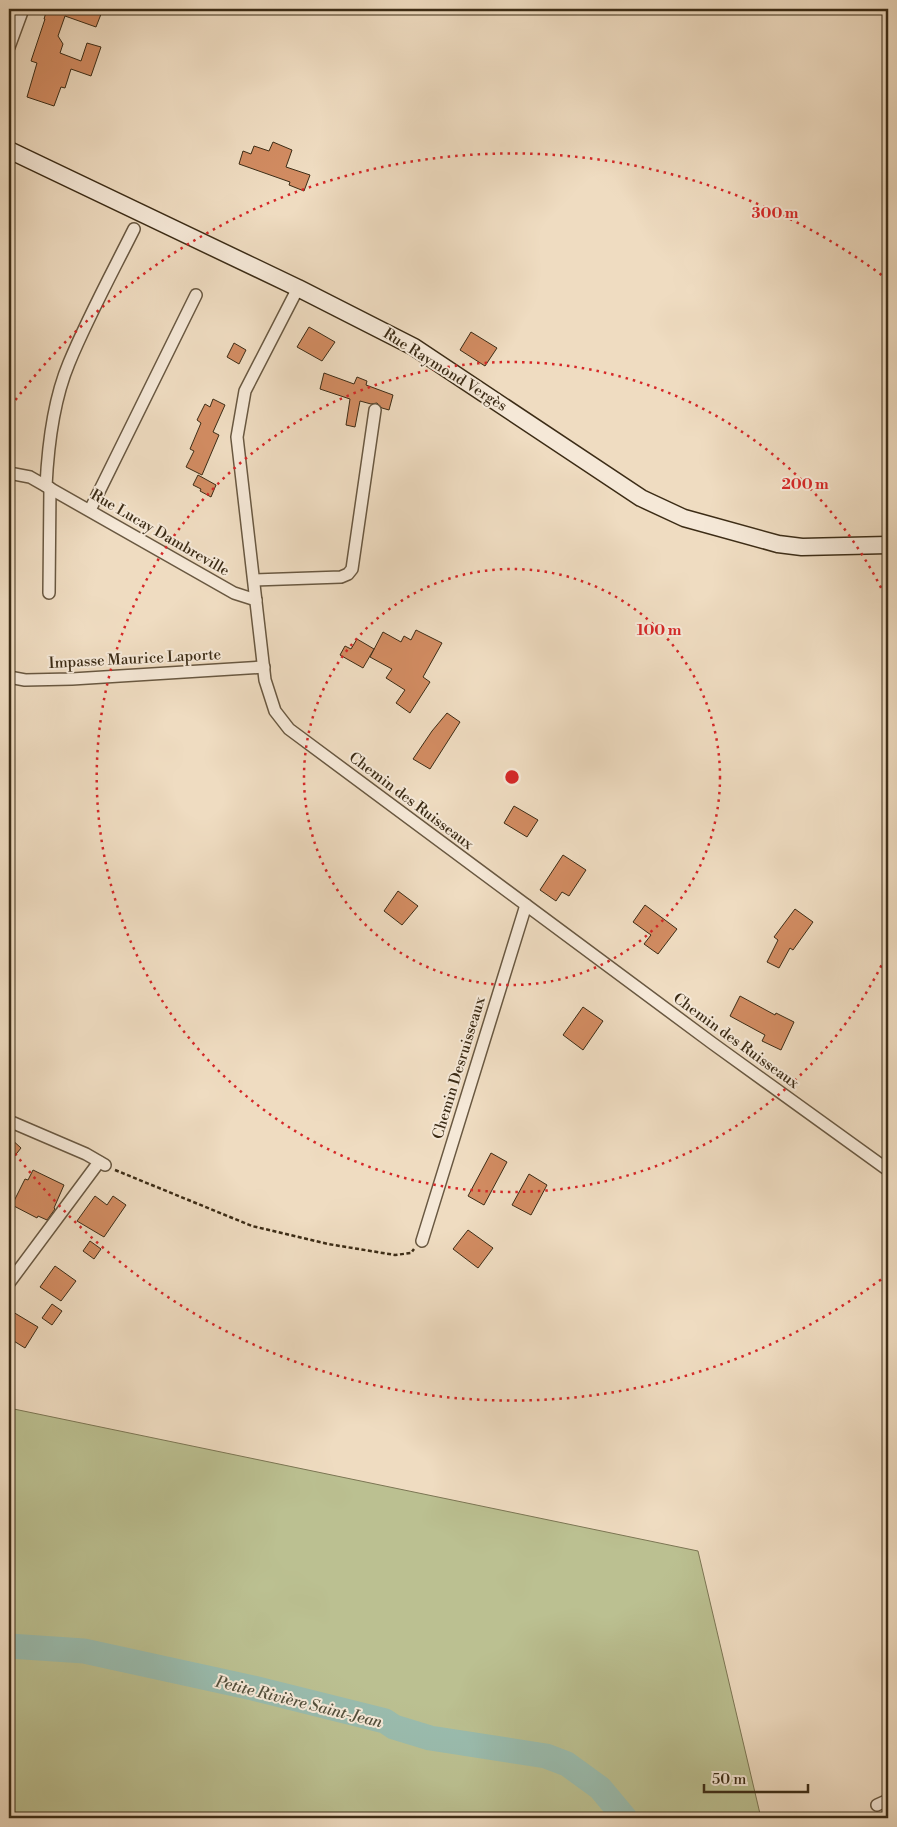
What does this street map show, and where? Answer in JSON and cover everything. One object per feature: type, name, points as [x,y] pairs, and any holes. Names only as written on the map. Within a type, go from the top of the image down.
[{"type":"main road","name":"Rue Raymond Vergès","points":[[9,150],[298,288],[414,347],[641,498],[684,518],[786,545],[810,547],[888,545]]},
{"type":"street","points":[[9,47],[14,19],[24,9]]},
{"type":"street","points":[[49,592],[48,455],[56,408],[69,364],[134,229]]},
{"type":"street","name":"Chemin des Ruisseaux","points":[[298,288],[245,391],[237,437],[265,680],[275,711],[288,729],[712,1043],[888,1170]]},
{"type":"street","points":[[90,510],[196,295]]},
{"type":"street","points":[[254,580],[341,577],[348,574],[352,569],[375,410]]},
{"type":"street","name":"Rue Lucay Dambreville","points":[[9,473],[30,477],[234,593],[256,600]]},
{"type":"street","name":"Impasse Maurice Laporte","points":[[9,677],[25,680],[72,679],[264,667]]},
{"type":"street","name":"Chemin Desruisseaux","points":[[422,1240],[526,905]]},
{"type":"street","points":[[9,1121],[86,1154],[102,1164],[9,1283]]},
{"type":"street","points":[[877,1805],[888,1800]]},
{"type":"path","points":[[102,1164],[252,1226],[328,1244],[395,1255],[411,1253],[422,1240]]},
{"type":"green space","points":[[9,1408],[698,1551],[761,1818],[9,1818]]},
{"type":"building","points":[[47,9],[103,9],[96,27],[65,16],[58,36],[63,44],[60,53],[81,61],[87,43],[101,47],[91,76],[71,69],[65,88],[61,87],[54,106],[27,97],[37,63],[31,61]]},
{"type":"building","points":[[273,142],[292,150],[286,167],[310,175],[304,191],[289,185],[290,182],[239,164],[243,151],[251,154],[254,146],[269,151]]},
{"type":"building","points":[[309,327],[335,342],[322,361],[297,347]]},
{"type":"building","points":[[471,332],[497,348],[485,366],[460,350]]},
{"type":"building","points":[[234,343],[246,350],[239,364],[227,357]]},
{"type":"building","points":[[324,373],[354,384],[357,377],[367,381],[366,385],[393,395],[389,410],[382,408],[377,403],[371,404],[360,401],[355,427],[346,425],[350,399],[320,389]]},
{"type":"building","points":[[213,399],[225,405],[213,432],[219,435],[202,475],[186,467],[194,451],[190,449],[201,423],[197,420],[205,404],[210,407]]},
{"type":"building","points":[[198,475],[216,485],[211,497],[193,485]]},
{"type":"building","points":[[416,630],[442,643],[423,677],[430,682],[410,713],[396,703],[405,690],[386,678],[392,669],[370,657],[383,632],[401,642],[404,636],[411,640]]},
{"type":"building","points":[[357,639],[374,649],[363,668],[340,655],[345,646],[351,649]]},
{"type":"building","points":[[447,713],[460,722],[430,769],[413,759]]},
{"type":"building","points":[[514,806],[538,820],[527,837],[504,823]]},
{"type":"building","points":[[563,855],[586,870],[569,896],[562,892],[556,901],[540,890]]},
{"type":"building","points":[[398,891],[418,906],[402,925],[384,911]]},
{"type":"building","points":[[645,905],[677,929],[658,954],[644,944],[651,935],[633,922]]},
{"type":"building","points":[[795,909],[813,922],[793,950],[790,948],[779,968],[767,962],[778,940],[774,937]]},
{"type":"building","points":[[740,996],[775,1015],[776,1013],[794,1022],[781,1050],[762,1041],[765,1035],[730,1016]]},
{"type":"building","points":[[583,1007],[603,1021],[583,1050],[563,1035]]},
{"type":"building","points":[[9,1137],[21,1148],[9,1163]]},
{"type":"building","points":[[491,1153],[507,1162],[484,1205],[468,1196]]},
{"type":"building","points":[[33,1170],[64,1185],[55,1209],[47,1220],[38,1216],[37,1218],[12,1205],[25,1179],[28,1180]]},
{"type":"building","points":[[529,1174],[547,1185],[531,1215],[512,1205]]},
{"type":"building","points":[[95,1196],[107,1205],[113,1196],[126,1205],[104,1237],[77,1221]]},
{"type":"building","points":[[468,1230],[493,1248],[478,1268],[453,1249]]},
{"type":"building","points":[[90,1241],[101,1249],[94,1259],[83,1251]]},
{"type":"building","points":[[55,1266],[76,1281],[61,1301],[40,1287]]},
{"type":"building","points":[[52,1304],[62,1311],[52,1325],[42,1318]]},
{"type":"building","points":[[13,1312],[38,1327],[25,1348],[9,1338],[9,1319]]},
{"type":"waterway","name":"Petite Rivière Saint-Jean","points":[[9,1646],[84,1651],[253,1688],[385,1721],[394,1727],[430,1738],[546,1756],[567,1764],[600,1788],[625,1818]]}]
